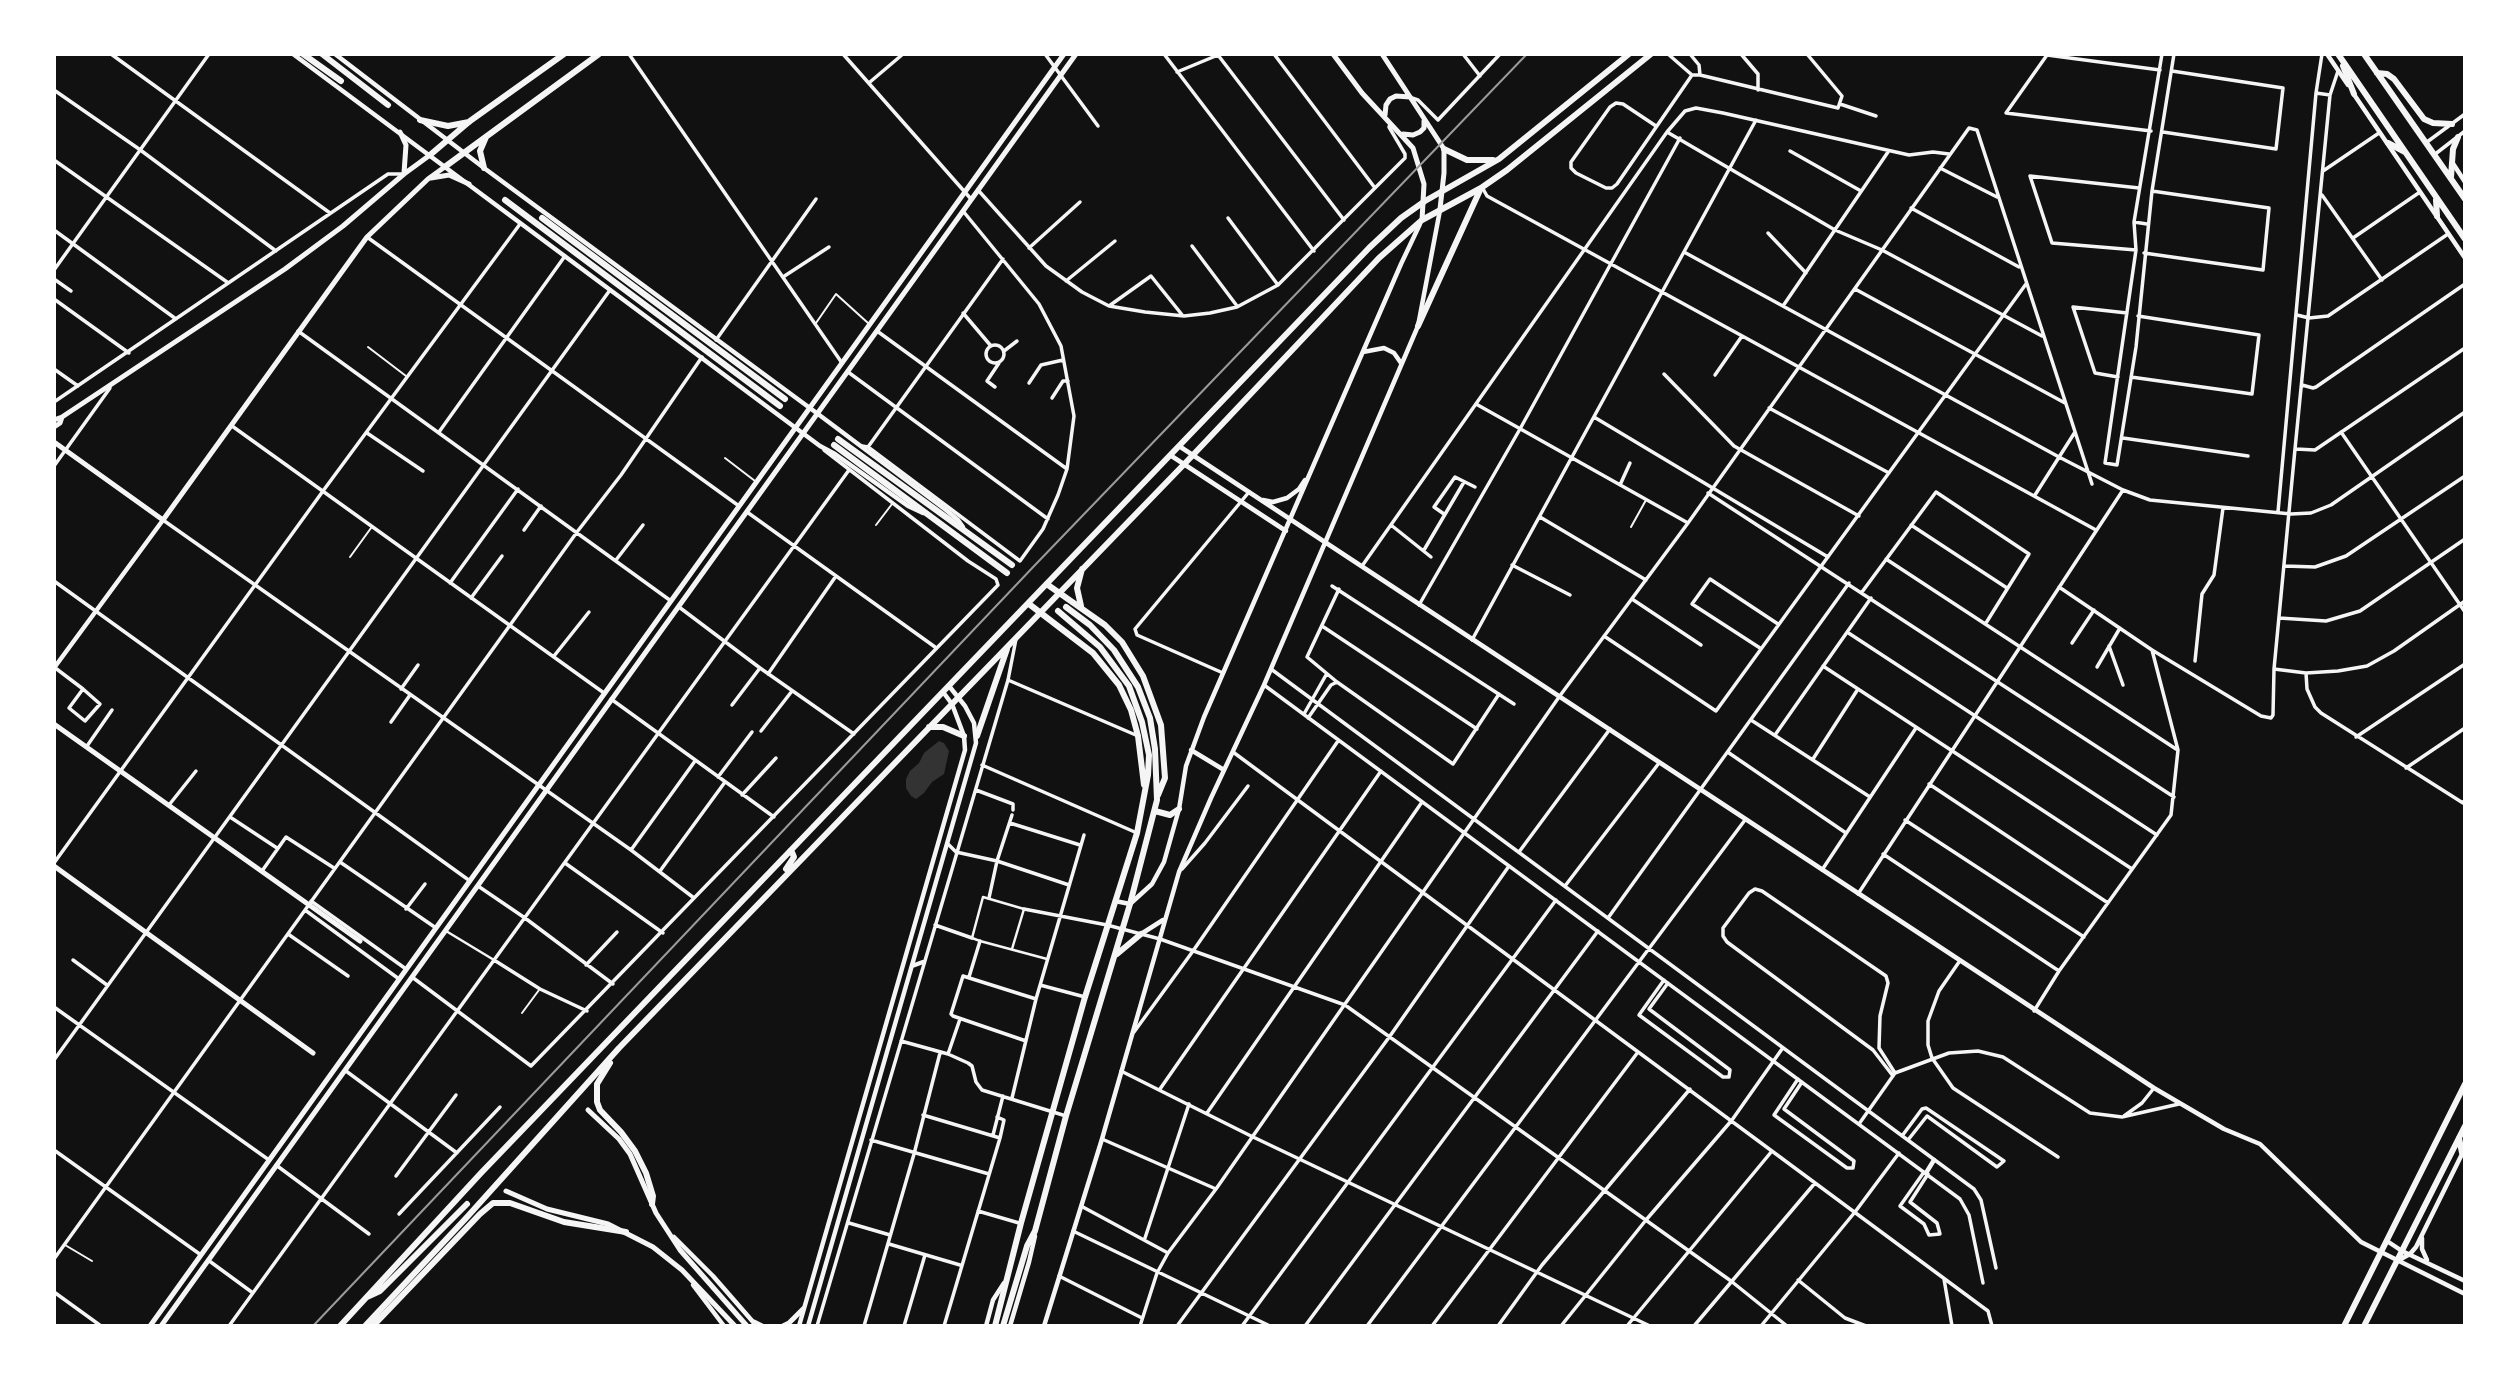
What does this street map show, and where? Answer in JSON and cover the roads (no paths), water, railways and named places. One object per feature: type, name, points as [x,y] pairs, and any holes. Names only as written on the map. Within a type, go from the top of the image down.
[{"type":"main road","points":[[303,54],[341,81]]},
{"type":"main road","points":[[321,54],[388,105]]},
{"type":"main road","points":[[54,420],[285,269],[343,226],[404,174],[553,57],[565,54]]},
{"type":"main road","points":[[54,442],[163,520],[367,237],[428,179],[599,54]]},
{"type":"main road","points":[[150,1326],[1064,54]]},
{"type":"main road","points":[[161,1326],[1076,54]]},
{"type":"main road","points":[[1333,54],[1362,93],[1403,134],[1413,148],[1420,164],[1425,201],[1422,220]]},
{"type":"main road","points":[[1382,54],[1444,149],[1467,160],[1499,159]]},
{"type":"main road","points":[[340,1326],[362,1299],[1369,248],[1401,218],[1425,201],[1499,159],[1629,54]]},
{"type":"main road","points":[[365,1326],[619,1048],[1193,455],[1379,258],[1422,220],[1482,188],[1507,170],[1651,54]]},
{"type":"main road","points":[[2338,54],[2354,94]]},
{"type":"main road","points":[[2338,54],[2465,239]]},
{"type":"main road","points":[[2364,54],[2465,198]]},
{"type":"main road","points":[[2377,72],[2394,79],[2424,119],[2433,123],[2452,124]]},
{"type":"main road","points":[[1385,115],[1390,99],[1396,96],[1410,97]]},
{"type":"main road","points":[[420,120],[448,126],[470,121]]},
{"type":"main road","points":[[1403,134],[1413,135],[1420,132],[1424,128],[1424,121]]},
{"type":"main road","points":[[400,132],[406,145],[404,174]]},
{"type":"main road","points":[[484,168],[480,151],[489,133]]},
{"type":"main road","points":[[2451,179],[2453,149],[2458,137]]},
{"type":"main road","points":[[2388,143],[2408,154]]},
{"type":"main road","points":[[1440,209],[1444,149]]},
{"type":"main road","points":[[428,179],[449,175],[469,184]]},
{"type":"main road","points":[[1418,326],[1482,188]]},
{"type":"main road","points":[[2436,198],[2437,216]]},
{"type":"main road","points":[[505,200],[783,402],[542,218]]},
{"type":"main road","points":[[54,428],[62,417]]},
{"type":"main road","points":[[1007,573],[836,442],[963,528],[1012,565]]},
{"type":"main road","points":[[1082,608],[1077,588],[1084,565]]},
{"type":"main road","points":[[995,1326],[1035,1231],[1165,778],[1161,726],[1152,696],[1134,659],[1122,642],[1048,584]]},
{"type":"main road","points":[[1030,604],[1083,644],[1119,685],[1131,710],[1138,736],[1146,797]]},
{"type":"main road","points":[[1066,607],[1090,625],[1114,650],[1138,687],[1150,718],[1155,749],[1157,800]]},
{"type":"main road","points":[[1003,1326],[1010,1290],[1008,1277],[1021,1223],[1085,997],[1146,797],[1149,755],[1142,722],[1129,686],[1100,647],[1058,611]]},
{"type":"main road","points":[[977,736],[1007,647]]},
{"type":"main road","points":[[54,724],[360,941]]},
{"type":"main road","points":[[929,727],[943,727],[964,736]]},
{"type":"main road","points":[[1155,811],[1170,815],[1179,809]]},
{"type":"main road","points":[[766,895],[770,886],[793,862],[791,850]]},
{"type":"main road","points":[[54,864],[313,1053]]},
{"type":"main road","points":[[1115,955],[1141,934]]},
{"type":"main road","points":[[619,1048],[597,1084],[597,1102],[600,1110],[635,1151],[653,1196],[652,1204]]},
{"type":"main road","points":[[2344,1326],[2465,1084]]},
{"type":"main road","points":[[588,1110],[624,1146],[652,1204],[680,1250],[747,1326]]},
{"type":"main road","points":[[2364,1326],[2465,1126]]},
{"type":"main road","points":[[2459,1137],[2463,1151]]},
{"type":"main road","points":[[506,1191],[547,1209],[608,1224],[653,1247],[682,1270],[735,1326]]},
{"type":"main road","points":[[373,1326],[493,1203],[505,1201],[564,1222],[626,1232]]},
{"type":"main road","points":[[362,1299],[380,1291],[467,1203]]},
{"type":"main road","points":[[468,1216],[480,1214]]},
{"type":"main road","points":[[460,1235],[461,1224]]},
{"type":"main road","points":[[399,1290],[400,1298]]},
{"type":"main road","points":[[783,1326],[803,1309]]},
{"type":"street","points":[[111,54],[330,214]]},
{"type":"street","points":[[54,270],[209,54]]},
{"type":"street","points":[[293,54],[702,357],[998,582],[663,933],[531,1066],[411,976]]},
{"type":"street","points":[[335,54],[484,168],[811,408],[856,445],[946,510],[963,528]]},
{"type":"street","points":[[629,54],[842,363]]},
{"type":"street","points":[[843,54],[971,199]]},
{"type":"street","points":[[869,83],[903,54]]},
{"type":"street","points":[[1045,54],[1098,125]]},
{"type":"street","points":[[1164,54],[1314,251]]},
{"type":"street","points":[[1274,54],[1375,188]]},
{"type":"street","points":[[1463,54],[1480,76]]},
{"type":"street","points":[[1410,97],[1418,100],[1438,120],[1500,54]]},
{"type":"street","points":[[1668,54],[1692,75],[1838,108],[1842,96],[1807,54]]},
{"type":"street","points":[[1690,54],[1699,65],[1700,75]]},
{"type":"street","points":[[1741,54],[1758,74],[1758,90]]},
{"type":"street","points":[[2162,54],[2134,222],[2136,250],[2105,463],[2117,465],[2131,377],[2151,191],[2174,54]]},
{"type":"street","points":[[2324,54],[2465,258]]},
{"type":"street","points":[[2278,512],[2316,93],[2324,54]]},
{"type":"street","points":[[1177,72],[1219,55],[1344,220]]},
{"type":"street","points":[[2151,131],[2006,113],[2047,55],[2160,70]]},
{"type":"street","points":[[2163,132],[2276,149],[2283,88],[2172,71]]},
{"type":"street","points":[[2059,587],[2152,650],[2261,716],[2271,718],[2330,95],[2338,71]]},
{"type":"street","points":[[1656,126],[1623,104],[1616,103],[1610,107],[1572,162],[1571,168],[1605,188],[1612,188],[1617,184],[1692,75]]},
{"type":"street","points":[[54,90],[139,149],[276,251]]},
{"type":"street","points":[[2316,93],[2330,95]]},
{"type":"street","points":[[2156,97],[2168,100]]},
{"type":"street","points":[[1840,104],[1876,116]]},
{"type":"street","points":[[1362,566],[1667,132],[1685,111],[1696,108],[1909,155],[1933,152],[1948,154]]},
{"type":"street","points":[[2426,143],[2465,114]]},
{"type":"street","points":[[1472,640],[1756,120]]},
{"type":"street","points":[[978,190],[1046,266],[1082,292],[1109,306],[1184,316],[1237,307],[1279,285],[1405,158],[1389,127],[1391,122]]},
{"type":"street","points":[[1140,1326],[1157,1273],[1168,1253],[1216,1189],[1559,697],[1688,523],[1969,128],[1977,130],[2092,484]]},
{"type":"street","points":[[2434,155],[2465,131]]},
{"type":"street","points":[[1667,132],[1835,230],[1882,250],[2044,337]]},
{"type":"street","points":[[2323,171],[2380,132]]},
{"type":"street","points":[[1419,605],[1612,264],[1679,138]]},
{"type":"street","points":[[1790,150],[1861,191]]},
{"type":"street","points":[[1783,306],[1889,151]]},
{"type":"street","points":[[54,160],[227,282]]},
{"type":"street","points":[[2452,161],[2465,182]]},
{"type":"street","points":[[1940,168],[1998,198]]},
{"type":"street","points":[[54,402],[388,174],[404,174]]},
{"type":"street","points":[[2136,250],[2052,243],[2030,176],[2139,188]]},
{"type":"street","points":[[1482,188],[1486,195],[2096,530]]},
{"type":"street","points":[[2144,253],[2263,270],[2269,208],[2151,191]]},
{"type":"street","points":[[2353,238],[2421,192]]},
{"type":"street","points":[[2321,193],[2382,280]]},
{"type":"street","points":[[716,340],[816,199]]},
{"type":"street","points":[[1029,248],[1080,202]]},
{"type":"street","points":[[1911,208],[2021,268]]},
{"type":"street","points":[[1044,1326],[1102,1139],[1179,872],[1264,685],[1418,326],[1440,209]]},
{"type":"street","points":[[856,445],[868,447],[1020,561],[1048,519],[1067,470],[1074,416],[1064,359],[1039,304],[963,211]]},
{"type":"street","points":[[1228,218],[1279,285]]},
{"type":"street","points":[[1115,901],[1130,904],[1152,884],[1164,862],[1179,809],[1191,750],[1422,220]]},
{"type":"street","points":[[2134,222],[2147,224]]},
{"type":"street","points":[[54,864],[520,223]]},
{"type":"street","points":[[54,230],[176,319]]},
{"type":"street","points":[[1768,233],[1806,272]]},
{"type":"street","points":[[2297,315],[2328,316],[2448,234]]},
{"type":"street","points":[[367,237],[739,506]]},
{"type":"street","points":[[1066,281],[1115,242]]},
{"type":"street","points":[[1192,246],[1237,307]]},
{"type":"street","points":[[783,278],[829,247]]},
{"type":"street","points":[[1684,252],[2059,457],[2123,491],[2150,500],[2291,514],[2311,513],[2331,505],[2465,412]]},
{"type":"street","points":[[439,432],[565,256]]},
{"type":"street","points":[[868,447],[1003,258]]},
{"type":"street","points":[[1109,306],[1151,276],[1184,316]]},
{"type":"street","points":[[54,279],[71,291]]},
{"type":"street","points":[[1604,636],[1716,711],[2026,284]]},
{"type":"street","points":[[2302,384],[2316,387],[2465,284]]},
{"type":"street","points":[[54,1060],[486,466],[611,289]]},
{"type":"street","points":[[1854,289],[2066,404]]},
{"type":"street","points":[[54,299],[129,353]]},
{"type":"street","points":[[2118,377],[2095,373],[2073,307],[2127,313]]},
{"type":"street","points":[[963,313],[991,346]]},
{"type":"street","points":[[2131,377],[2252,394],[2259,335],[2138,316]]},
{"type":"street","points":[[298,331],[671,601]]},
{"type":"street","points":[[877,331],[1067,470]]},
{"type":"street","points":[[1716,376],[1742,336]]},
{"type":"street","points":[[1004,351],[1017,341]]},
{"type":"street","points":[[995,387],[987,381],[1004,357],[1004,351],[998,345],[991,346],[986,352],[986,358],[991,362],[1000,362]]},
{"type":"street","points":[[1363,352],[1384,348],[1394,353],[1402,364]]},
{"type":"street","points":[[2295,449],[2312,451],[2465,348]]},
{"type":"street","points":[[54,1259],[577,532],[621,475],[702,357]]},
{"type":"street","points":[[1030,383],[1041,365],[1064,359]]},
{"type":"street","points":[[54,369],[78,386]]},
{"type":"street","points":[[848,372],[1048,519]]},
{"type":"street","points":[[1664,374],[1734,446],[1858,516]]},
{"type":"street","points":[[54,466],[115,380]]},
{"type":"street","points":[[1052,398],[1063,381],[1069,381]]},
{"type":"street","points":[[1476,404],[1688,523]]},
{"type":"street","points":[[1769,408],[1889,473]]},
{"type":"street","points":[[1594,417],[1828,557]]},
{"type":"street","points":[[232,426],[604,693]]},
{"type":"street","points":[[2035,496],[2075,432]]},
{"type":"street","points":[[2341,432],[2465,612]]},
{"type":"street","points":[[367,433],[423,471]]},
{"type":"street","points":[[2123,438],[2248,456]]},
{"type":"street","points":[[820,446],[908,506],[932,516]]},
{"type":"street","points":[[1179,446],[2154,1088],[2224,1129],[2260,1144],[2356,1238],[2465,1294]]},
{"type":"street","points":[[1170,455],[1286,531]]},
{"type":"street","points":[[1620,485],[1630,463]]},
{"type":"street","points":[[232,1325],[849,470]]},
{"type":"street","points":[[1259,499],[1273,502],[1287,498],[1299,489],[1312,471]]},
{"type":"street","points":[[2285,566],[2315,567],[2346,556],[2465,476]]},
{"type":"street","points":[[1444,514],[1434,507],[1455,477],[1475,486]]},
{"type":"street","points":[[1424,550],[1464,482]]},
{"type":"street","points":[[450,583],[518,489]]},
{"type":"street","points":[[1858,894],[2123,491]]},
{"type":"street","points":[[1223,673],[1137,635],[1135,629],[1249,492]]},
{"type":"street","points":[[1862,592],[1936,492],[2029,554],[1986,623]]},
{"type":"street","points":[[1708,493],[2174,797]]},
{"type":"street","points":[[524,530],[541,506]]},
{"type":"street","points":[[2195,661],[2202,594],[2214,575],[2223,508]]},
{"type":"street","points":[[747,512],[935,647]]},
{"type":"street","points":[[1540,517],[1646,580]]},
{"type":"street","points":[[83,689],[69,708],[85,721],[100,704],[83,689],[54,667],[163,520],[695,898]]},
{"type":"street","points":[[616,560],[643,525]]},
{"type":"street","points":[[1391,525],[1431,557]]},
{"type":"street","points":[[1911,525],[2007,588]]},
{"type":"street","points":[[2279,618],[2326,621],[2360,611],[2465,539]]},
{"type":"street","points":[[471,598],[502,556]]},
{"type":"street","points":[[1886,559],[2178,750]]},
{"type":"street","points":[[1512,565],[1570,595]]},
{"type":"street","points":[[768,674],[836,576]]},
{"type":"street","points":[[1760,649],[1692,604],[1710,579],[1778,624]]},
{"type":"street","points":[[54,581],[470,881]]},
{"type":"street","points":[[1608,918],[1849,583]]},
{"type":"street","points":[[1332,586],[1514,704]]},
{"type":"street","points":[[1339,589],[1307,657],[1337,682],[1453,764],[1499,694]]},
{"type":"street","points":[[1775,735],[1871,598]]},
{"type":"street","points":[[1632,599],[1701,645]]},
{"type":"street","points":[[2274,669],[2306,673],[2367,666],[2394,651],[2465,601]]},
{"type":"street","points":[[679,607],[854,734]]},
{"type":"street","points":[[2072,643],[2094,610]]},
{"type":"street","points":[[554,656],[589,612]]},
{"type":"street","points":[[1322,626],[1477,729]]},
{"type":"street","points":[[2096,667],[2120,628]]},
{"type":"street","points":[[1847,632],[2157,835]]},
{"type":"street","points":[[946,689],[958,698],[974,723],[977,736],[809,1324],[818,1326],[923,962],[1009,680],[1016,637]]},
{"type":"street","points":[[2109,646],[2123,685]]},
{"type":"street","points":[[2034,1010],[2171,815],[2178,750],[2152,650]]},
{"type":"street","points":[[2357,737],[2465,664]]},
{"type":"street","points":[[401,689],[418,665]]},
{"type":"street","points":[[1823,666],[2132,869]]},
{"type":"street","points":[[732,705],[760,668]]},
{"type":"street","points":[[1271,669],[1973,1189],[1981,1200],[1996,1268]]},
{"type":"street","points":[[1306,716],[1324,681],[1325,673]]},
{"type":"street","points":[[2306,673],[2307,689],[2315,707],[2406,768],[2464,801]]},
{"type":"street","points":[[1009,680],[1138,736]]},
{"type":"street","points":[[1306,716],[1331,685],[1337,682]]},
{"type":"street","points":[[1264,685],[1959,1199],[1969,1215],[1983,1283]]},
{"type":"street","points":[[799,1326],[965,750],[964,736],[946,689]]},
{"type":"street","points":[[1813,760],[1858,689]]},
{"type":"street","points":[[761,731],[792,691]]},
{"type":"street","points":[[390,722],[410,695]]},
{"type":"street","points":[[611,699],[774,817]]},
{"type":"street","points":[[87,746],[112,710]]},
{"type":"street","points":[[1751,720],[1870,797]]},
{"type":"street","points":[[1822,870],[1916,728]]},
{"type":"street","points":[[2406,768],[2465,728]]},
{"type":"street","points":[[1519,852],[1610,729]]},
{"type":"street","points":[[718,777],[752,732]]},
{"type":"street","points":[[1132,1034],[1339,740]]},
{"type":"street","points":[[1191,750],[1224,770]]},
{"type":"street","points":[[1233,752],[1988,1311],[1992,1326]]},
{"type":"street","points":[[1728,753],[1846,833]]},
{"type":"street","points":[[742,795],[776,758]]},
{"type":"street","points":[[631,850],[695,760]]},
{"type":"street","points":[[1565,886],[1660,762]]},
{"type":"street","points":[[982,765],[1137,833]]},
{"type":"street","points":[[169,805],[196,771]]},
{"type":"street","points":[[1160,1089],[1381,771]]},
{"type":"street","points":[[660,871],[725,782]]},
{"type":"street","points":[[1929,784],[2108,903]]},
{"type":"street","points":[[1179,872],[1205,843],[1248,786]]},
{"type":"street","points":[[976,790],[1013,804],[989,898]]},
{"type":"street","points":[[1207,1113],[1422,802]]},
{"type":"street","points":[[230,817],[277,848]]},
{"type":"street","points":[[1367,1326],[1745,820]]},
{"type":"street","points":[[1906,820],[2084,937]]},
{"type":"street","points":[[1010,823],[1080,845]]},
{"type":"street","points":[[1012,1098],[1047,958],[1084,835]]},
{"type":"street","points":[[1194,835],[1205,843]]},
{"type":"street","points":[[262,871],[277,848],[288,838],[334,868]]},
{"type":"street","points":[[946,842],[956,852],[997,860],[1069,885]]},
{"type":"street","points":[[1882,854],[2059,971]]},
{"type":"street","points":[[340,862],[436,928]]},
{"type":"street","points":[[564,863],[663,933]]},
{"type":"street","points":[[1177,1326],[1390,1036],[1509,866]]},
{"type":"street","points":[[406,909],[425,884]]},
{"type":"street","points":[[478,886],[613,984]]},
{"type":"street","points":[[1762,891],[1886,976],[1888,983],[1880,1016],[1879,1048],[1894,1075],[1873,1050],[1727,942],[1723,936],[1723,928],[1749,893],[1762,891]]},
{"type":"street","points":[[972,938],[983,897],[989,898],[1024,909],[1122,928],[1160,939],[1345,1005],[1731,1281],[1787,1326]]},
{"type":"street","points":[[1242,1326],[1556,900]]},
{"type":"street","points":[[308,905],[406,969]]},
{"type":"street","points":[[308,905],[399,979]]},
{"type":"street","points":[[1013,949],[1024,909]]},
{"type":"street","points":[[1141,934],[1164,920]]},
{"type":"street","points":[[935,925],[980,941],[1047,958]]},
{"type":"street","points":[[446,931],[540,989],[587,1011]]},
{"type":"street","points":[[586,965],[617,932]]},
{"type":"street","points":[[1305,1326],[1598,932]]},
{"type":"street","points":[[288,934],[348,976]]},
{"type":"street","points":[[969,978],[980,941]]},
{"type":"street","points":[[73,960],[107,985]]},
{"type":"street","points":[[912,967],[923,962]]},
{"type":"street","points":[[1959,962],[1939,991],[1928,1021],[1928,1045],[1932,1058],[1953,1088],[2058,1157]]},
{"type":"street","points":[[1026,1041],[951,1014],[962,978],[1036,999]]},
{"type":"street","points":[[1666,981],[1649,1009],[1730,1070],[1729,1077],[1723,1077],[1639,1015],[1666,981]]},
{"type":"street","points":[[1041,985],[1085,997]]},
{"type":"street","points":[[54,1007],[269,1160]]},
{"type":"street","points":[[948,1054],[960,1018]]},
{"type":"street","points":[[901,1041],[948,1054],[972,1066],[976,1082],[982,1090],[1066,1116]]},
{"type":"street","points":[[1561,1326],[1646,1220],[1732,1120],[1783,1048]]},
{"type":"street","points":[[1873,1050],[1879,1048]]},
{"type":"street","points":[[1860,1124],[1894,1075],[1949,1053],[1978,1051],[2003,1057],[2090,1113],[2122,1117],[2179,1104]]},
{"type":"street","points":[[1433,1326],[1638,1052]]},
{"type":"street","points":[[864,1326],[940,1053]]},
{"type":"street","points":[[346,1071],[457,1153]]},
{"type":"street","points":[[1121,1071],[1251,1136],[1650,1326]]},
{"type":"street","points":[[1800,1080],[1784,1109],[1854,1161],[1853,1168],[1847,1168],[1774,1115],[1800,1080]]},
{"type":"street","points":[[2122,1117],[2142,1103],[2154,1088]]},
{"type":"street","points":[[1498,1326],[1538,1272],[1690,1089]]},
{"type":"street","points":[[396,1176],[456,1095]]},
{"type":"street","points":[[993,1135],[1003,1096]]},
{"type":"street","points":[[1145,1238],[1189,1104]]},
{"type":"street","points":[[399,1214],[500,1107]]},
{"type":"street","points":[[1902,1136],[1922,1108],[1926,1108],[2004,1161],[1997,1167],[1929,1116],[1925,1117],[1908,1140]]},
{"type":"street","points":[[923,1115],[1000,1138]]},
{"type":"street","points":[[944,1326],[1000,1138],[1004,1120],[997,1117]]},
{"type":"street","points":[[1102,1139],[1216,1189]]},
{"type":"street","points":[[871,1140],[989,1174]]},
{"type":"street","points":[[54,1150],[201,1255]]},
{"type":"street","points":[[1627,1326],[1772,1151]]},
{"type":"street","points":[[2398,1260],[2410,1254],[2423,1234],[2463,1151]]},
{"type":"street","points":[[1761,1326],[1856,1212],[1899,1153]]},
{"type":"street","points":[[1926,1173],[1900,1206],[1924,1224],[1928,1235],[1940,1234],[1937,1223],[1910,1202],[1934,1160]]},
{"type":"street","points":[[276,1165],[369,1234]]},
{"type":"street","points":[[1694,1326],[1815,1183]]},
{"type":"street","points":[[1081,1206],[1145,1238],[1168,1253]]},
{"type":"street","points":[[978,1211],[1021,1223]]},
{"type":"street","points":[[849,1223],[890,1235]]},
{"type":"street","points":[[668,1231],[758,1325]]},
{"type":"street","points":[[1010,1326],[1035,1231]]},
{"type":"street","points":[[1073,1231],[1270,1326]]},
{"type":"street","points":[[2423,1234],[2422,1249],[2430,1263]]},
{"type":"street","points":[[2386,1240],[2402,1251],[2465,1280]]},
{"type":"street","points":[[888,1244],[961,1266]]},
{"type":"street","points":[[904,1326],[925,1255]]},
{"type":"street","points":[[208,1260],[253,1293]]},
{"type":"street","points":[[682,1270],[724,1326]]},
{"type":"street","points":[[1059,1276],[1143,1318]]},
{"type":"street","points":[[986,1326],[993,1300],[1008,1277]]},
{"type":"street","points":[[1944,1279],[1952,1326]]},
{"type":"street","points":[[1798,1280],[1845,1318],[1866,1326]]},
{"type":"street","points":[[54,1293],[101,1326]]},
{"type":"lane","points":[[816,324],[836,294],[870,324]]},
{"type":"lane","points":[[368,347],[407,377]]},
{"type":"lane","points":[[725,458],[757,482]]},
{"type":"lane","points":[[1631,527],[1646,499]]},
{"type":"lane","points":[[876,525],[892,503]]},
{"type":"lane","points":[[349,557],[371,527]]},
{"type":"lane","points":[[522,1013],[540,989]]},
{"type":"lane","points":[[65,1244],[92,1261]]},
{"type":"railway","points":[[313,1326],[1036,564],[1527,54]]}]
